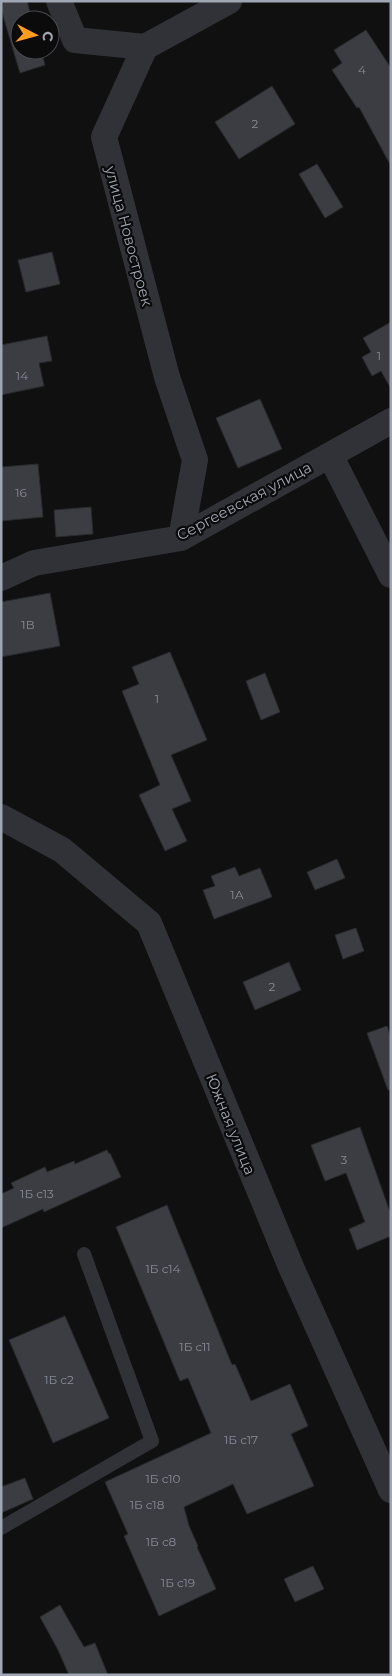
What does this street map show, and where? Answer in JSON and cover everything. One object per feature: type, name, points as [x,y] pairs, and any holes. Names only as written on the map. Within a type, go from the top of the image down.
[{"type":"street","points":[[59,1],[75,40],[145,47],[229,1]]},
{"type":"street","name":"улица Новостроек","points":[[145,47],[104,137],[167,377],[195,460],[181,538]]},
{"type":"street","name":"Сергеевская улица","points":[[1,578],[34,562],[181,538],[391,421]]},
{"type":"street","points":[[330,455],[391,575]]},
{"type":"street","name":"Южная улица","points":[[1,817],[62,850],[149,923],[291,1267],[391,1490]]},
{"type":"lane","points":[[1,1528],[152,1441],[84,1254]]},
{"type":"building","points":[[1,1],[27,1],[29,10],[10,10],[10,39],[1,9]]},
{"type":"building","points":[[366,30],[391,68],[391,166],[359,107],[357,108],[332,70],[342,63],[334,50]]},
{"type":"building","points":[[16,60],[44,60],[45,65],[20,73]]},
{"type":"building","points":[[272,86],[295,124],[239,159],[215,122]]},
{"type":"building","points":[[317,164],[343,207],[325,218],[299,174]]},
{"type":"building","points":[[52,252],[60,284],[26,292],[18,260]]},
{"type":"building","points":[[391,322],[391,389],[381,371],[372,376],[362,357],[371,352],[363,338]]},
{"type":"building","points":[[47,336],[52,361],[39,363],[44,386],[1,395],[1,345]]},
{"type":"building","points":[[260,399],[282,449],[238,468],[216,418]]},
{"type":"building","points":[[38,464],[43,517],[1,521],[1,467]]},
{"type":"building","points":[[91,507],[93,534],[56,537],[54,510]]},
{"type":"building","points":[[50,593],[60,646],[1,657],[1,602]]},
{"type":"building","points":[[170,652],[207,740],[171,755],[191,801],[172,809],[187,841],[165,851],[139,795],[160,785],[122,691],[139,684],[132,667]]},
{"type":"building","points":[[265,673],[280,712],[261,720],[246,681]]},
{"type":"building","points":[[337,859],[345,878],[315,890],[307,872]]},
{"type":"building","points":[[235,867],[239,876],[260,868],[272,897],[214,919],[203,890],[215,886],[211,876]]},
{"type":"building","points":[[356,928],[364,951],[343,959],[335,935]]},
{"type":"building","points":[[289,962],[301,990],[255,1010],[243,982]]},
{"type":"building","points":[[387,1026],[391,1037],[391,1090],[388,1090],[367,1033]]},
{"type":"building","points":[[360,1127],[391,1215],[391,1236],[357,1250],[349,1229],[365,1222],[346,1173],[325,1181],[311,1145]]},
{"type":"building","points":[[107,1150],[121,1177],[44,1212],[43,1209],[1,1228],[1,1194],[14,1188],[11,1183],[45,1167],[47,1172],[74,1161],[75,1164]]},
{"type":"building","points":[[167,1205],[232,1365],[235,1364],[251,1401],[290,1384],[308,1426],[291,1434],[314,1486],[247,1514],[233,1484],[184,1507],[197,1547],[216,1589],[159,1616],[124,1536],[128,1534],[105,1482],[211,1433],[188,1378],[180,1381],[116,1227]]},
{"type":"building","points":[[65,1316],[109,1418],[53,1443],[9,1340]]},
{"type":"building","points":[[25,1478],[33,1499],[1,1513],[1,1487]]},
{"type":"building","points":[[313,1566],[324,1589],[295,1602],[284,1579]]},
{"type":"building","points":[[60,1605],[84,1647],[95,1643],[108,1675],[69,1675],[40,1617]]}]
